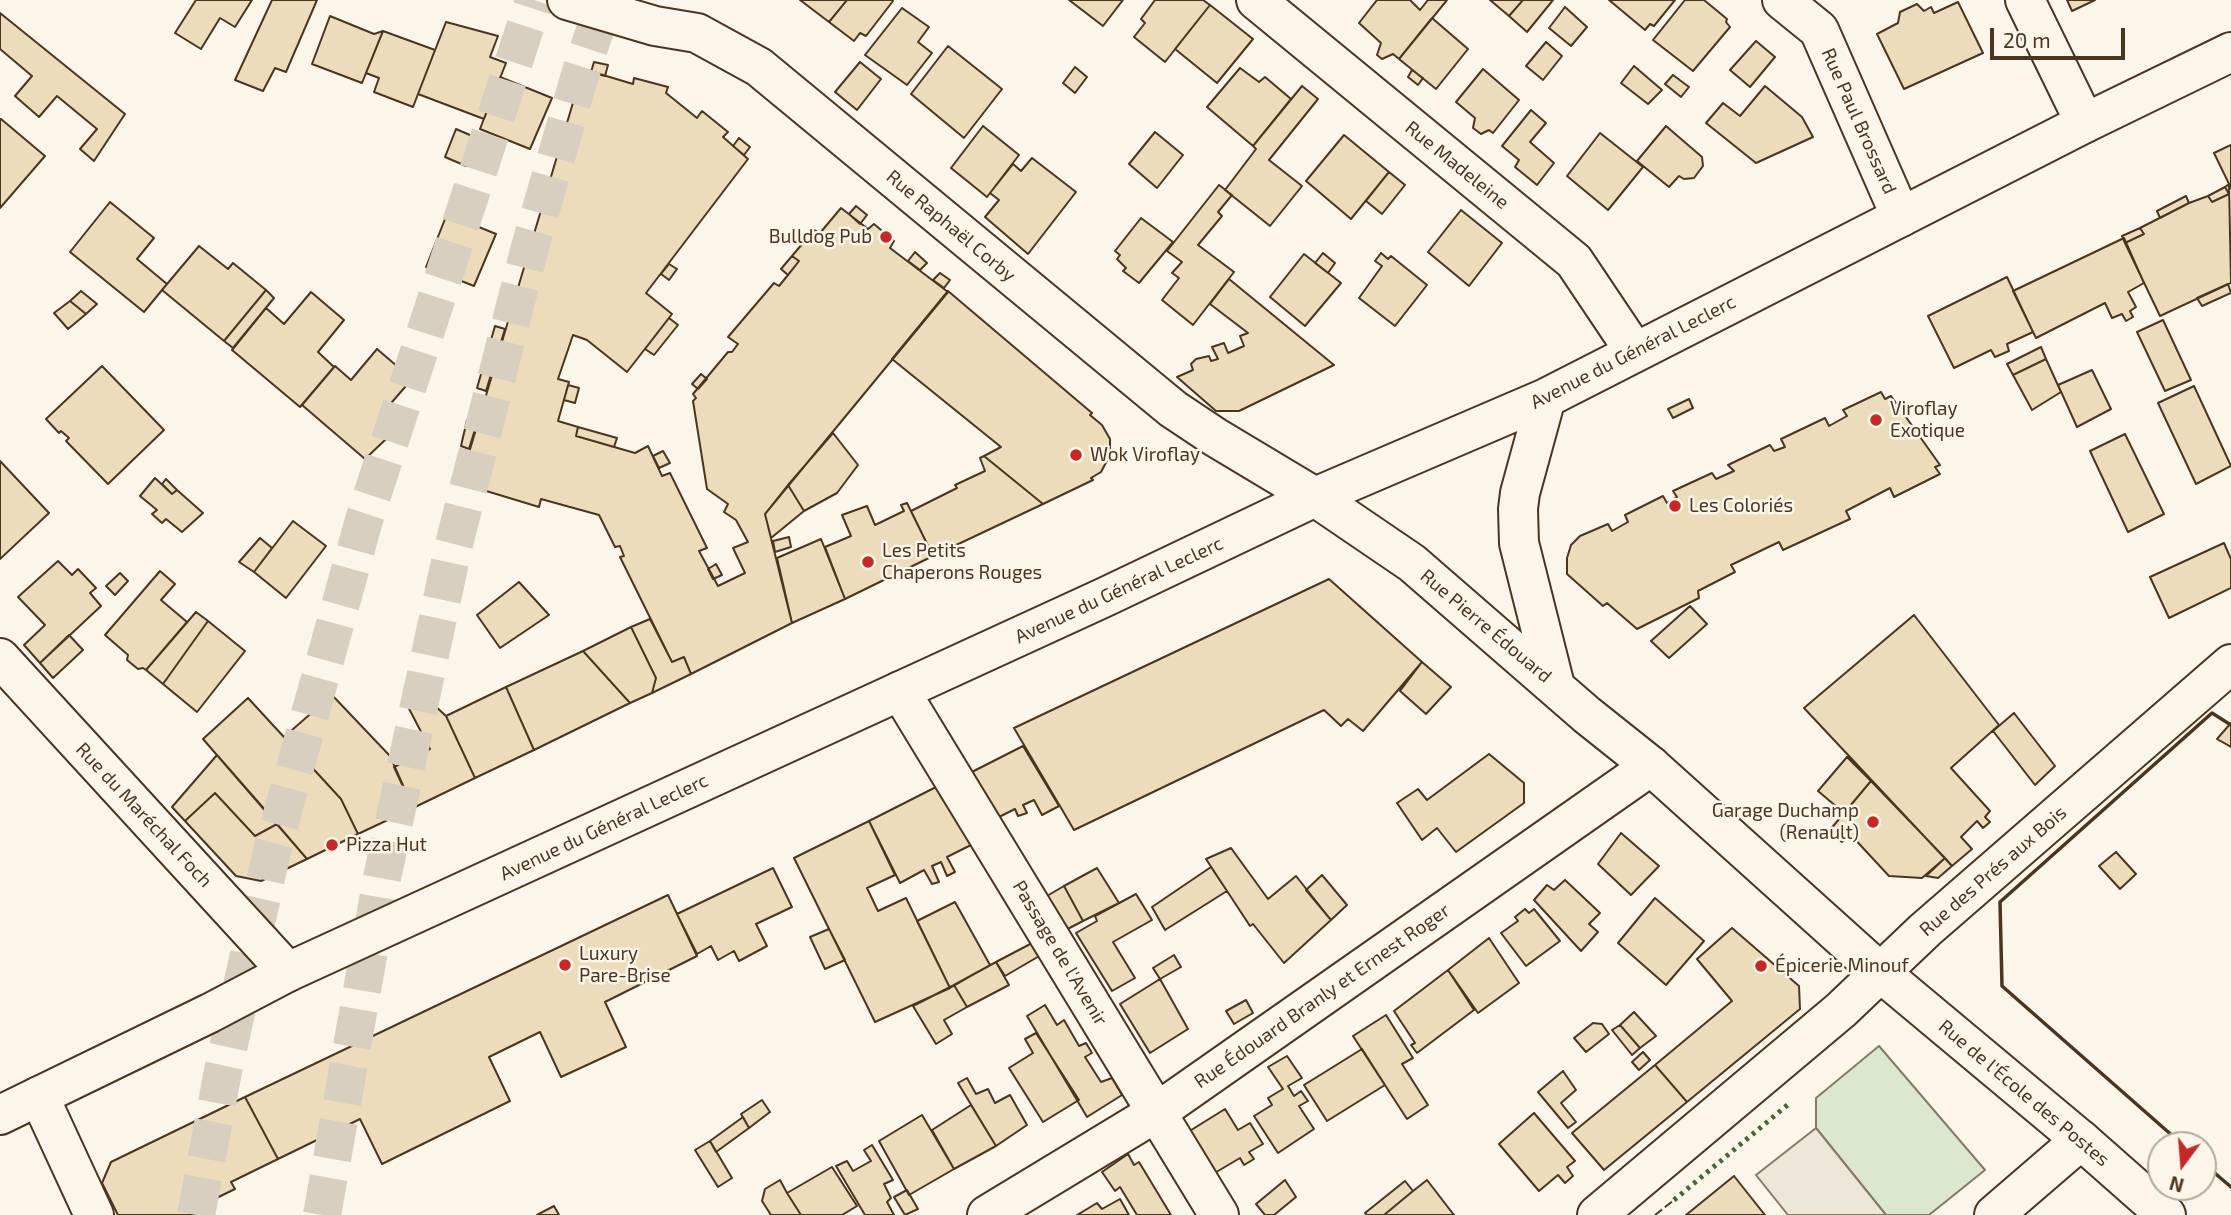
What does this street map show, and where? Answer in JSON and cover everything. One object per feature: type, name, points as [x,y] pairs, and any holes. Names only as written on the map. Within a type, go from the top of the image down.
[{"type":"street","points":[[673,0],[697,33]]},
{"type":"street","name":"Rue Madeleine","points":[[1256,0],[1574,261],[1635,352]]},
{"type":"street","name":"Rue Paul Brossard","points":[[1782,0],[1819,30],[1901,217]]},
{"type":"street","points":[[2025,0],[2085,123]]},
{"type":"street","name":"Rue Raphaël Corby","points":[[573,2],[655,26],[697,33],[759,67],[1173,409],[1215,438],[1315,497]]},
{"type":"street","name":"Avenue du Général Leclerc","points":[[0,1115],[288,972],[1105,597],[1315,497],[1546,398],[2085,123],[2231,52]]},
{"type":"street","name":"Rue Pierre Édouard","points":[[1546,398],[1520,493],[1519,543],[1555,686]]},
{"type":"street","name":"Rue Pierre Édouard","points":[[1315,497],[1412,563],[1555,686]]},
{"type":"street","name":"Rue du Maréchal Foch","points":[[0,658],[288,972]]},
{"type":"street","name":"Rue des Prés aux Bois","points":[[1597,1215],[1841,1010],[1925,930],[2231,664]]},
{"type":"street","name":"Rue de l'École des Postes","points":[[1555,686],[1651,766],[1881,973],[2081,1140],[2166,1215]]},
{"type":"street","name":"Passage de l'Avenir","points":[[900,691],[1219,1215]]},
{"type":"street","name":"Rue Édouard Branly et Ernest Roger","points":[[987,1215],[1157,1112],[1651,766]]},
{"type":"street","points":[[39,1096],[94,1215]]},
{"type":"street","points":[[1994,1215],[2081,1140]]},
{"type":"green space","points":[[1879,1046],[1985,1170],[1929,1215],[1886,1215],[1816,1128],[1816,1098]]},
{"type":"shaded area","points":[[1816,1128],[1886,1215],[1788,1215],[1756,1175]]},
{"type":"building","points":[[196,0],[252,0],[235,27],[220,18],[201,49],[175,33]]},
{"type":"building","points":[[272,0],[317,0],[286,72],[275,68],[263,91],[235,80]]},
{"type":"building","points":[[800,0],[847,0],[829,22]]},
{"type":"building","points":[[847,0],[893,1],[866,36],[860,33],[854,41],[829,22]]},
{"type":"building","points":[[1069,0],[1123,0],[1103,26]]},
{"type":"building","points":[[1155,0],[1203,0],[1210,5],[1165,62],[1134,37],[1145,23],[1141,19]]},
{"type":"building","points":[[1377,0],[1410,0],[1420,10],[1428,0],[1447,0],[1399,59],[1393,54],[1382,59],[1377,55],[1381,43],[1359,23]]},
{"type":"building","points":[[1490,0],[1523,0],[1509,16]]},
{"type":"building","points":[[1523,0],[1553,0],[1527,32],[1509,16]]},
{"type":"building","points":[[1609,0],[1675,0],[1654,26],[1650,24],[1645,30]]},
{"type":"building","points":[[1685,0],[1704,0],[1727,19],[1730,27],[1693,71],[1653,40]]},
{"type":"building","points":[[2067,0],[2095,0],[2072,11]]},
{"type":"building","points":[[1958,2],[1983,53],[1904,89],[1877,34],[1898,23],[1900,12],[1917,4],[1924,11],[1931,7],[1934,13]]},
{"type":"building","points":[[1210,5],[1253,39],[1217,83],[1175,49]]},
{"type":"building","points":[[1565,7],[1587,27],[1571,46],[1549,28]]},
{"type":"building","points":[[902,8],[929,27],[918,42],[932,53],[907,85],[865,55]]},
{"type":"building","points":[[0,13],[125,114],[94,161],[80,149],[97,129],[57,96],[39,117],[15,96],[32,76],[0,49]]},
{"type":"building","points":[[330,16],[374,34],[383,31],[362,83],[312,64]]},
{"type":"building","points":[[1432,18],[1468,49],[1436,89],[1399,59]]},
{"type":"building","points":[[446,22],[498,36],[490,57],[506,63],[484,119],[418,94]]},
{"type":"building","points":[[383,31],[435,50],[413,107],[374,92],[379,78],[366,73]]},
{"type":"building","points":[[1756,41],[1775,57],[1750,87],[1730,70]]},
{"type":"building","points":[[1546,42],[1562,56],[1543,80],[1526,66]]},
{"type":"building","points":[[948,46],[1002,89],[964,138],[911,94]]},
{"type":"building","points":[[594,62],[608,65],[605,76],[591,72]]},
{"type":"building","points":[[860,62],[881,79],[857,110],[835,92]]},
{"type":"building","points":[[1634,66],[1662,90],[1648,104],[1621,83]]},
{"type":"building","points":[[1075,67],[1087,77],[1075,93],[1063,83]]},
{"type":"building","points":[[1240,68],[1259,82],[1265,77],[1291,99],[1253,146],[1207,107]]},
{"type":"building","points":[[583,69],[633,84],[634,78],[668,87],[666,93],[697,118],[702,111],[728,132],[723,137],[748,159],[646,293],[672,314],[627,372],[587,340],[573,335],[558,379],[569,382],[558,421],[578,427],[576,436],[635,453],[648,446],[662,476],[670,473],[707,548],[699,551],[718,586],[745,573],[733,548],[748,542],[736,520],[724,512],[728,504],[707,489],[693,401],[696,398],[693,394],[738,344],[728,337],[774,283],[779,286],[788,275],[799,261],[792,256],[814,230],[820,233],[841,208],[868,229],[874,224],[894,241],[890,248],[948,292],[765,514],[792,623],[691,674],[684,657],[672,662],[620,557],[624,556],[620,546],[615,547],[599,515],[541,499],[539,507],[460,483]]},
{"type":"building","points":[[1483,69],[1519,100],[1493,133],[1489,130],[1481,134],[1473,128],[1475,118],[1456,102]]},
{"type":"building","points":[[1412,70],[1423,78],[1418,85],[1408,77]]},
{"type":"building","points":[[1673,75],[1689,87],[1681,97],[1665,84]]},
{"type":"building","points":[[500,77],[552,98],[530,149],[480,129]]},
{"type":"building","points":[[1302,86],[1318,99],[1269,160],[1302,186],[1270,226],[1225,190],[1256,149],[1253,146]]},
{"type":"building","points":[[1765,86],[1802,117],[1813,137],[1756,163],[1706,123],[1723,103],[1740,116]]},
{"type":"building","points":[[1531,110],[1546,123],[1530,142],[1554,163],[1537,185],[1515,167],[1519,160],[1502,146]]},
{"type":"building","points":[[0,120],[45,156],[0,208]]},
{"type":"building","points":[[983,126],[1019,155],[987,197],[951,168]]},
{"type":"building","points":[[1666,126],[1702,157],[1703,166],[1694,178],[1684,179],[1679,176],[1669,187],[1637,161]]},
{"type":"building","points":[[456,129],[477,138],[466,166],[445,157]]},
{"type":"building","points":[[1155,132],[1183,155],[1157,188],[1129,164]]},
{"type":"building","points":[[1600,133],[1643,167],[1608,210],[1567,176]]},
{"type":"building","points":[[1344,135],[1389,172],[1351,219],[1306,181]]},
{"type":"building","points":[[739,138],[750,147],[744,155],[733,146]]},
{"type":"building","points":[[2231,145],[2231,188],[2214,153]]},
{"type":"building","points":[[1032,158],[1076,192],[1028,254],[985,217],[999,200],[990,193],[1013,164],[1021,171]]},
{"type":"building","points":[[1389,172],[1405,185],[1382,214],[1366,201]]},
{"type":"building","points":[[2229,184],[2231,283],[2160,316],[2125,243],[2144,234],[2140,228],[2189,203],[2208,196],[2212,202],[2229,194],[2225,187]]},
{"type":"building","points":[[1219,185],[1232,195],[1218,212],[1222,216],[1198,245],[1234,272],[1193,325],[1162,300],[1179,278],[1172,273],[1182,262],[1167,251]]},
{"type":"building","points":[[2225,187],[2229,194],[2212,202],[2208,196]]},
{"type":"building","points":[[2186,196],[2189,203],[2160,218],[2157,211]]},
{"type":"building","points":[[110,202],[154,238],[137,259],[167,284],[144,312],[70,252]]},
{"type":"building","points":[[856,206],[867,215],[860,224],[849,214]]},
{"type":"building","points":[[1461,210],[1502,243],[1469,286],[1428,252]]},
{"type":"building","points":[[447,214],[496,234],[474,286],[426,267]]},
{"type":"building","points":[[1141,218],[1173,242],[1139,283],[1123,271],[1126,268],[1117,259],[1120,255],[1115,251]]},
{"type":"building","points":[[2140,228],[2144,234],[2125,243],[2122,236]]},
{"type":"building","points":[[2124,238],[2144,283],[2128,292],[2136,307],[2130,311],[2133,317],[2126,321],[2122,314],[2112,318],[2105,303],[2036,338],[2013,291]]},
{"type":"building","points":[[199,246],[228,269],[233,263],[266,290],[224,341],[162,290]]},
{"type":"building","points":[[915,252],[927,263],[920,270],[908,261]]},
{"type":"building","points":[[1323,253],[1335,263],[1328,273],[1315,263]]},
{"type":"building","points":[[1381,253],[1388,259],[1391,256],[1427,285],[1395,326],[1359,298],[1382,266],[1375,261]]},
{"type":"building","points":[[1304,254],[1341,283],[1305,326],[1270,297]]},
{"type":"building","points":[[792,256],[799,261],[788,275],[781,269]]},
{"type":"building","points":[[669,264],[677,269],[669,280],[661,274]]},
{"type":"building","points":[[940,273],[950,280],[944,288],[933,280]]},
{"type":"building","points":[[2007,277],[2033,332],[2007,344],[2009,351],[1995,357],[1991,350],[1954,368],[1928,316]]},
{"type":"building","points":[[1229,279],[1334,365],[1239,411],[1216,411],[1177,377],[1193,370],[1191,364],[1196,359],[1209,356],[1211,361],[1218,359],[1212,347],[1224,343],[1228,353],[1244,346],[1240,336],[1248,333],[1210,304]]},
{"type":"building","points":[[2228,284],[2231,293],[2202,306],[2197,298]]},
{"type":"building","points":[[266,290],[274,298],[233,348],[224,341]]},
{"type":"building","points":[[81,291],[97,304],[86,314],[70,301]]},
{"type":"building","points":[[948,291],[1092,413],[1090,415],[1102,425],[1110,439],[1110,455],[1101,472],[1091,478],[1093,480],[1043,504],[984,456],[1001,447],[892,359]]},
{"type":"building","points":[[311,292],[344,320],[318,352],[334,367],[300,407],[232,350],[266,308],[284,324]]},
{"type":"building","points":[[70,301],[86,314],[68,329],[54,313]]},
{"type":"building","points":[[669,318],[678,325],[654,355],[645,349]]},
{"type":"building","points":[[2163,320],[2191,380],[2165,391],[2137,332]]},
{"type":"building","points":[[495,326],[505,329],[486,391],[477,388]]},
{"type":"building","points":[[2041,347],[2046,359],[2013,375],[2007,364]]},
{"type":"building","points":[[377,349],[412,379],[386,409],[403,423],[365,459],[302,405],[335,366],[351,380]]},
{"type":"building","points":[[2046,359],[2061,392],[2032,410],[2013,375]]},
{"type":"building","points":[[102,366],[164,430],[108,484],[66,441],[69,438],[61,431],[59,433],[46,419]]},
{"type":"building","points":[[2092,370],[2111,409],[2077,427],[2058,385]]},
{"type":"building","points":[[701,374],[707,379],[698,389],[692,384]]},
{"type":"building","points":[[568,385],[579,388],[575,403],[564,400]]},
{"type":"building","points":[[2194,386],[2231,466],[2196,484],[2158,403]]},
{"type":"building","points":[[1881,392],[1885,399],[1891,396],[1940,465],[1935,467],[1940,474],[1894,497],[1890,488],[1846,511],[1850,519],[1783,550],[1779,542],[1731,565],[1735,572],[1698,591],[1699,598],[1637,629],[1607,603],[1603,606],[1567,574],[1567,558],[1571,545],[1580,536],[1608,524],[1612,531],[1628,522],[1625,515],[1663,496],[1667,503],[1677,497],[1673,491],[1712,473],[1716,479],[1734,471],[1728,465],[1770,445],[1774,451],[1785,447],[1781,439],[1825,418],[1829,426],[1847,416],[1843,410]]},
{"type":"building","points":[[1689,399],[1693,408],[1673,418],[1668,409]]},
{"type":"building","points":[[467,420],[477,423],[469,449],[461,446]]},
{"type":"building","points":[[578,427],[617,438],[614,447],[576,436]]},
{"type":"building","points":[[833,433],[858,465],[837,493],[804,511],[788,485]]},
{"type":"building","points":[[2125,434],[2164,514],[2128,532],[2090,451]]},
{"type":"building","points":[[663,451],[670,463],[659,468],[653,456]]},
{"type":"building","points":[[984,456],[1043,504],[933,556],[911,511],[985,471],[980,458]]},
{"type":"building","points":[[0,461],[49,513],[0,559]]},
{"type":"building","points":[[155,478],[172,494],[177,490],[203,513],[182,532],[166,519],[162,523],[152,514],[157,510],[140,496]]},
{"type":"building","points":[[166,479],[177,490],[172,494],[162,484]]},
{"type":"building","points":[[788,485],[804,511],[771,538],[765,514]]},
{"type":"building","points":[[907,503],[933,556],[845,599],[825,547],[851,536],[842,515],[867,506],[875,525],[904,511],[901,505]]},
{"type":"building","points":[[293,521],[326,546],[286,598],[254,572]]},
{"type":"building","points":[[789,537],[791,547],[775,552],[773,541]]},
{"type":"building","points":[[260,538],[272,548],[254,572],[239,562]]},
{"type":"building","points":[[821,539],[845,599],[792,623],[777,558]]},
{"type":"building","points":[[2224,543],[2231,559],[2231,588],[2169,618],[2150,577]]},
{"type":"building","points":[[58,561],[72,575],[78,569],[96,588],[90,593],[101,606],[40,663],[24,645],[45,625],[18,597]]},
{"type":"building","points":[[716,564],[722,575],[713,579],[708,569]]},
{"type":"building","points":[[160,571],[175,584],[161,600],[187,622],[146,670],[138,669],[127,660],[128,655],[105,635]]},
{"type":"building","points":[[120,573],[128,581],[115,595],[106,586]]},
{"type":"building","points":[[1329,579],[1422,662],[1363,731],[1348,719],[1341,726],[1324,710],[1074,830],[1014,728]]},
{"type":"building","points":[[519,582],[549,615],[500,648],[477,615]]},
{"type":"building","points":[[1690,606],[1707,624],[1669,658],[1651,641]]},
{"type":"building","points":[[196,612],[208,621],[163,684],[146,670]]},
{"type":"building","points":[[1914,615],[1999,725],[1951,768],[1990,811],[1985,817],[1990,822],[1983,828],[1977,821],[1961,837],[1972,849],[1952,866],[1804,708]]},
{"type":"building","points":[[650,619],[672,662],[684,657],[691,674],[652,693],[656,678],[631,627]]},
{"type":"building","points":[[208,621],[245,651],[197,712],[163,684]]},
{"type":"building","points":[[631,627],[656,678],[652,693],[630,703],[583,651]]},
{"type":"building","points":[[69,635],[83,650],[53,678],[40,663]]},
{"type":"building","points":[[583,651],[630,703],[534,750],[506,687]]},
{"type":"building","points":[[1422,662],[1451,687],[1426,714],[1400,691]]},
{"type":"building","points":[[506,687],[534,750],[475,778],[446,716]]},
{"type":"building","points":[[420,692],[446,716],[475,778],[413,808],[394,767],[430,749],[405,701]]},
{"type":"building","points":[[332,695],[390,756],[413,808],[358,834],[341,799],[284,737]]},
{"type":"building","points":[[248,698],[341,799],[358,834],[307,859],[203,739]]},
{"type":"building","points":[[2014,713],[2055,766],[2035,785],[1993,731]]},
{"type":"building","points":[[2231,723],[2231,747],[2217,739]]},
{"type":"building","points":[[1023,746],[1059,806],[1042,815],[1034,800],[1023,805],[1027,813],[1018,816],[1015,809],[993,820],[966,775]]},
{"type":"building","points":[[1489,754],[1524,783],[1524,803],[1456,852],[1437,828],[1422,840],[1397,803],[1418,789],[1427,800]]},
{"type":"building","points":[[217,755],[277,824],[255,836],[215,793],[185,821],[172,807]]},
{"type":"building","points":[[1847,757],[1871,781],[1844,813],[1818,791]]},
{"type":"building","name":"Garage Duchamp (Renault)","points":[[1871,781],[1945,858],[1922,878],[1889,876],[1850,834],[1842,842],[1829,831]]},
{"type":"building","points":[[940,785],[975,843],[947,857],[955,872],[947,876],[941,862],[932,866],[939,882],[932,884],[924,870],[900,883],[869,821]]},
{"type":"building","points":[[215,793],[255,836],[277,824],[307,859],[261,881],[236,876],[185,821]]},
{"type":"building","points":[[869,821],[895,875],[867,888],[878,911],[906,898],[950,988],[875,1022],[794,858]]},
{"type":"building","points":[[1621,833],[1659,866],[1631,895],[1598,864]]},
{"type":"building","points":[[1231,848],[1268,899],[1296,876],[1331,920],[1284,963],[1253,924],[1250,926],[1206,859]]},
{"type":"building","points":[[2116,852],[2136,874],[2120,889],[2099,866]]},
{"type":"building","points":[[1945,858],[1952,866],[1938,878],[1926,876]]},
{"type":"building","points":[[1211,867],[1227,891],[1165,930],[1152,907]]},
{"type":"building","points":[[773,868],[792,907],[756,924],[767,946],[739,961],[734,951],[718,960],[711,946],[697,954],[677,914]]},
{"type":"building","points":[[1097,868],[1119,903],[1083,921],[1064,886]]},
{"type":"building","points":[[1322,875],[1347,905],[1331,920],[1306,890]]},
{"type":"building","points":[[1565,880],[1600,913],[1589,924],[1598,932],[1581,951],[1534,900],[1547,885],[1554,890]]},
{"type":"building","points":[[1064,886],[1083,921],[1058,934],[1040,900]]},
{"type":"building","points":[[1136,894],[1152,920],[1113,942],[1135,978],[1112,991],[1076,933],[1097,921],[1095,916]]},
{"type":"building","points":[[668,895],[697,956],[605,1002],[626,1047],[561,1077],[540,1032],[489,1057],[510,1101],[382,1164],[360,1119],[278,1159],[245,1097]]},
{"type":"building","points":[[1655,898],[1704,941],[1666,985],[1618,943]]},
{"type":"building","points":[[955,902],[990,965],[950,988],[917,921]]},
{"type":"building","points":[[1525,909],[1529,913],[1534,909],[1560,941],[1526,966],[1501,933],[1518,921],[1515,917]]},
{"type":"building","points":[[1732,928],[1799,986],[1800,1009],[1687,1102],[1655,1065],[1732,1001],[1697,959]]},
{"type":"building","points":[[829,929],[845,960],[825,969],[810,937]]},
{"type":"building","points":[[1489,938],[1519,983],[1478,1013],[1448,970]]},
{"type":"building","points":[[1034,942],[1041,955],[1005,976],[996,962]]},
{"type":"building","points":[[1174,955],[1181,967],[1160,979],[1153,968]]},
{"type":"building","points":[[996,962],[1009,985],[967,1007],[954,985]]},
{"type":"building","points":[[1448,970],[1474,1010],[1417,1053],[1411,1045],[1415,1043],[1394,1011]]},
{"type":"building","points":[[1160,979],[1188,1029],[1150,1053],[1120,1004]]},
{"type":"building","points":[[954,985],[967,1007],[944,1020],[952,1034],[936,1044],[913,1006]]},
{"type":"building","points":[[1246,1000],[1253,1013],[1234,1024],[1226,1011]]},
{"type":"building","points":[[1045,1005],[1057,1025],[1064,1020],[1079,1046],[1086,1043],[1092,1053],[1085,1057],[1101,1082],[1112,1078],[1122,1095],[1087,1117],[1027,1016]]},
{"type":"building","points":[[1634,1012],[1656,1036],[1640,1048],[1620,1025]]},
{"type":"building","points":[[1386,1015],[1413,1058],[1402,1064],[1428,1105],[1407,1119],[1353,1036]]},
{"type":"building","points":[[1593,1023],[1602,1024],[1609,1034],[1586,1052],[1574,1038]]},
{"type":"building","points":[[1620,1025],[1640,1048],[1632,1055],[1612,1030]]},
{"type":"building","points":[[1036,1033],[1079,1100],[1043,1122],[1009,1068],[1033,1053],[1025,1039]]},
{"type":"building","points":[[1362,1049],[1385,1085],[1327,1121],[1304,1085]]},
{"type":"building","points":[[1643,1052],[1650,1060],[1639,1070],[1632,1062]]},
{"type":"building","points":[[1287,1056],[1302,1078],[1288,1086],[1294,1096],[1301,1091],[1308,1101],[1299,1106],[1314,1129],[1278,1153],[1254,1116],[1272,1105],[1268,1098],[1283,1089],[1268,1067]]},
{"type":"building","points":[[1655,1065],[1687,1102],[1604,1170],[1572,1133]]},
{"type":"building","points":[[1563,1071],[1576,1090],[1561,1103],[1576,1122],[1568,1128],[1538,1092]]},
{"type":"building","points":[[967,1078],[976,1094],[988,1089],[995,1103],[1010,1095],[1027,1125],[996,1146],[958,1083]]},
{"type":"building","points":[[245,1097],[278,1159],[231,1182],[235,1189],[200,1206],[204,1215],[118,1215],[102,1183],[111,1162]]},
{"type":"building","points":[[762,1100],[770,1112],[749,1128],[741,1114]]},
{"type":"building","points":[[971,1105],[996,1146],[954,1169],[932,1130]]},
{"type":"building","points":[[1225,1109],[1238,1130],[1250,1123],[1263,1144],[1249,1152],[1254,1159],[1244,1165],[1240,1158],[1213,1174],[1188,1132]]},
{"type":"building","points":[[1534,1113],[1575,1161],[1567,1167],[1573,1176],[1565,1183],[1558,1175],[1539,1191],[1499,1144]]},
{"type":"building","points":[[922,1115],[954,1169],[909,1195],[879,1141]]},
{"type":"building","points":[[743,1117],[749,1128],[716,1152],[710,1141]]},
{"type":"building","points":[[710,1141],[732,1178],[718,1187],[695,1150]]},
{"type":"building","points":[[872,1145],[893,1180],[884,1184],[891,1198],[887,1202],[894,1215],[865,1215],[836,1166],[847,1161],[853,1171],[871,1161],[864,1150]]},
{"type":"building","points":[[1128,1154],[1134,1165],[1139,1162],[1171,1215],[1137,1215],[1120,1187],[1115,1191],[1102,1172]]},
{"type":"building","points":[[832,1167],[857,1206],[842,1215],[801,1215],[787,1193]]},
{"type":"building","points":[[1734,1176],[1765,1215],[1686,1215]]},
{"type":"building","points":[[780,1180],[801,1215],[771,1215],[762,1201],[765,1189]]},
{"type":"building","points":[[1285,1180],[1296,1197],[1274,1215],[1265,1215],[1256,1204]]},
{"type":"building","points":[[1427,1180],[1454,1215],[1384,1215],[1413,1191]]},
{"type":"building","points":[[1405,1181],[1413,1191],[1384,1215],[1365,1213]]},
{"type":"building","points":[[907,1190],[918,1209],[905,1215],[894,1197]]},
{"type":"building","points":[[1120,1199],[1129,1215],[1077,1215],[1097,1203],[1102,1209]]},
{"type":"building","points":[[554,1206],[559,1215],[537,1215]]},
{"type":"tunnel","points":[[196,1215],[223,1071],[273,847],[364,520],[534,0]]},
{"type":"tunnel","points":[[322,1215],[382,878],[453,548],[530,247],[580,75],[605,0]]},
{"type":"hedge","points":[[1674,1200],[1791,1102]]},
{"type":"fence","points":[[1655,1215],[1674,1200]]},
{"type":"wall","points":[[2167,1131],[2002,986],[2000,902],[2212,713],[2231,725]]},
{"type":"wall","points":[[2217,1175],[2231,1187]]},
{"type":"place","name":"Bulldog Pub","points":[[886,237]]},
{"type":"place","name":"Viroflay Exotique","points":[[1876,420]]},
{"type":"place","name":"Wok Viroflay","points":[[1076,455]]},
{"type":"place","name":"Les Coloriés","points":[[1675,506]]},
{"type":"place","name":"Les Petits Chaperons Rouges","points":[[868,562]]},
{"type":"place","name":"Garage Duchamp (Renault)","points":[[1873,822]]},
{"type":"place","name":"Pizza Hut","points":[[332,845]]},
{"type":"place","name":"Luxury Pare-Brise","points":[[565,965]]},
{"type":"place","name":"Épicerie Minouf","points":[[1761,966]]}]
